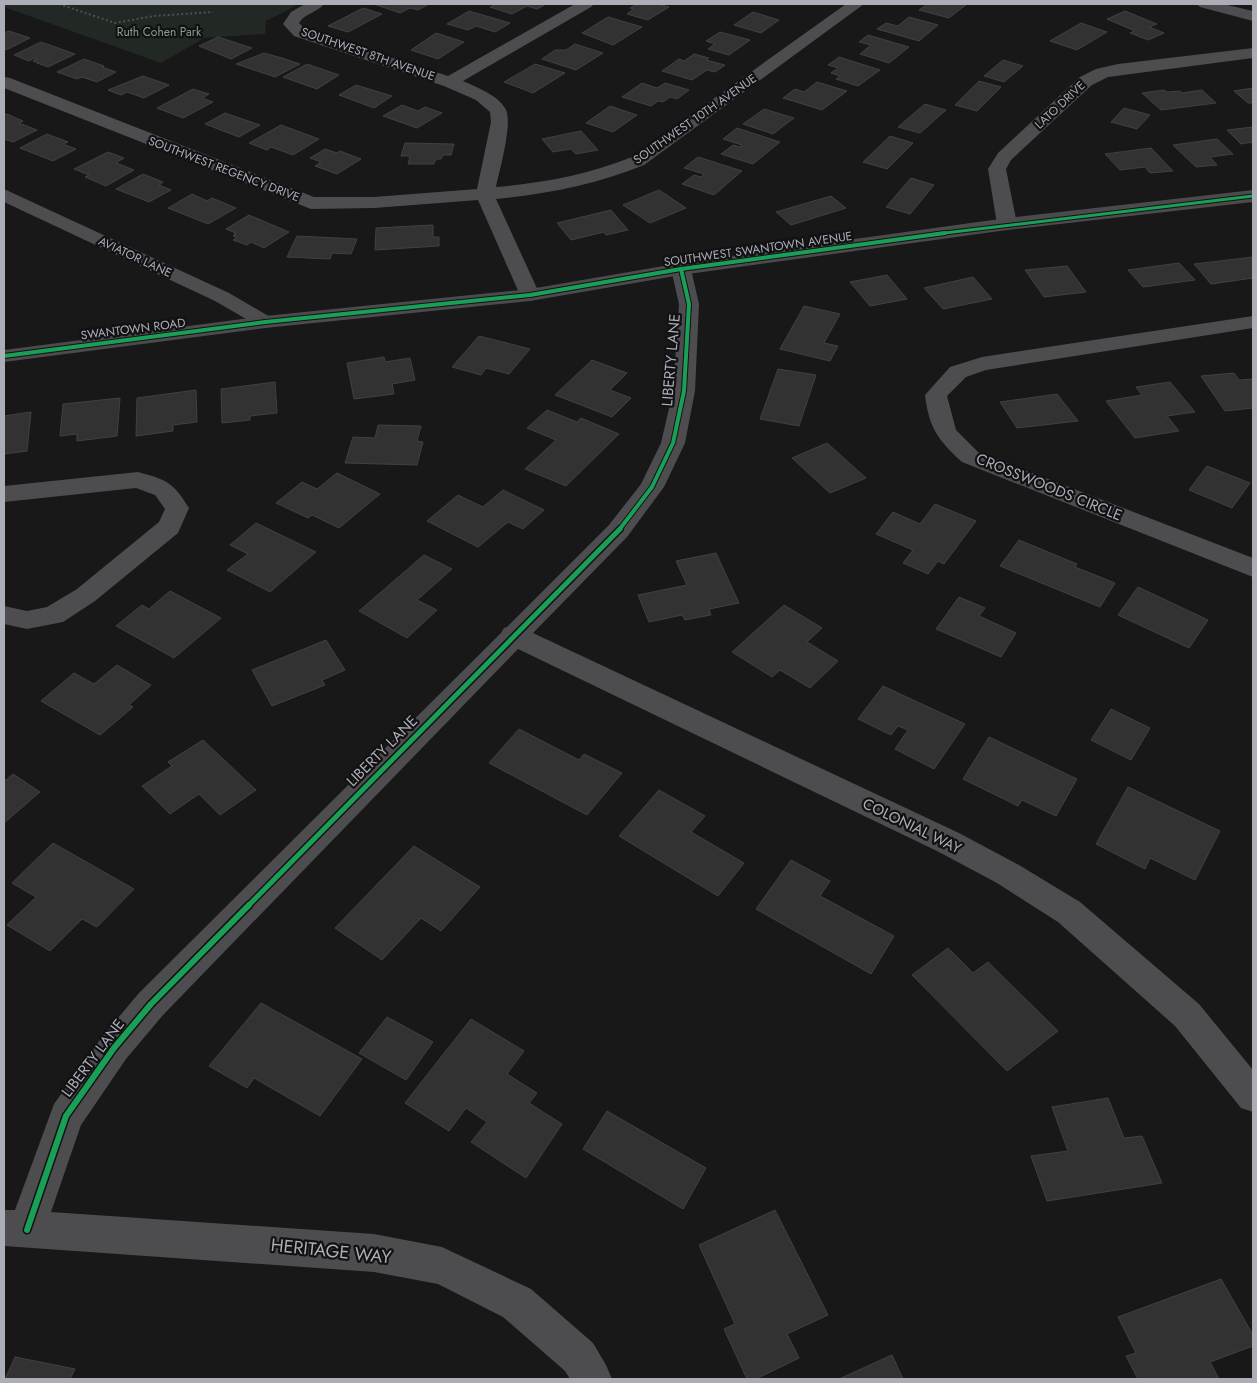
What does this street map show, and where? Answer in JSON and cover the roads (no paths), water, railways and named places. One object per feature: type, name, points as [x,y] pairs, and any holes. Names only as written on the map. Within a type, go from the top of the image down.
[{"type":"street","name":"SOUTHWEST 8TH AVENUE","points":[[316,4],[296,15],[290,24],[300,33],[450,82]]},
{"type":"street","points":[[450,82],[586,4]]},
{"type":"street","name":"SOUTHWEST 10TH AVENUE","points":[[485,194],[576,182],[615,172],[638,161],[856,4]]},
{"type":"street","points":[[1205,4],[1253,16]]},
{"type":"street","name":"LATO DRIVE","points":[[1007,224],[997,169],[1004,157],[1086,81],[1102,73],[1118,69],[1253,53]]},
{"type":"street","name":"SOUTHWEST REGENCY DRIVE","points":[[4,82],[311,203],[343,205],[485,194]]},
{"type":"street","points":[[450,82],[482,96],[498,110],[500,122],[485,194],[530,295]]},
{"type":"street","name":"AVIATOR LANE","points":[[4,195],[222,297],[265,322]]},
{"type":"street","name":"SOUTHWEST SWANTOWN AVENUE","points":[[265,322],[530,295],[681,269],[1007,224],[1253,196]]},
{"type":"street","name":"LIBERTY LANE","points":[[16,1229],[66,1116],[114,1048],[151,1004],[618,531],[652,487],[673,443],[684,392],[689,304],[681,269]]},
{"type":"street","name":"SWANTOWN ROAD","points":[[4,356],[265,322]]},
{"type":"street","name":"CROSSWOODS CIRCLE","points":[[1253,322],[982,364],[958,372],[936,395],[940,422],[949,438],[970,457],[1253,568]]},
{"type":"street","points":[[4,494],[138,480],[163,489],[177,508],[169,527],[86,595],[54,615],[27,620],[4,615]]},
{"type":"street","name":"COLONIAL WAY","points":[[514,635],[948,842],[1008,874],[1069,912],[1187,1015],[1253,1096]]},
{"type":"street","name":"HERITAGE WAY","points":[[16,1229],[374,1253],[442,1266],[517,1303],[579,1357],[592,1379]]},
{"type":"park label","name":"Ruth Cohen Park","points":[[159,32]]}]
